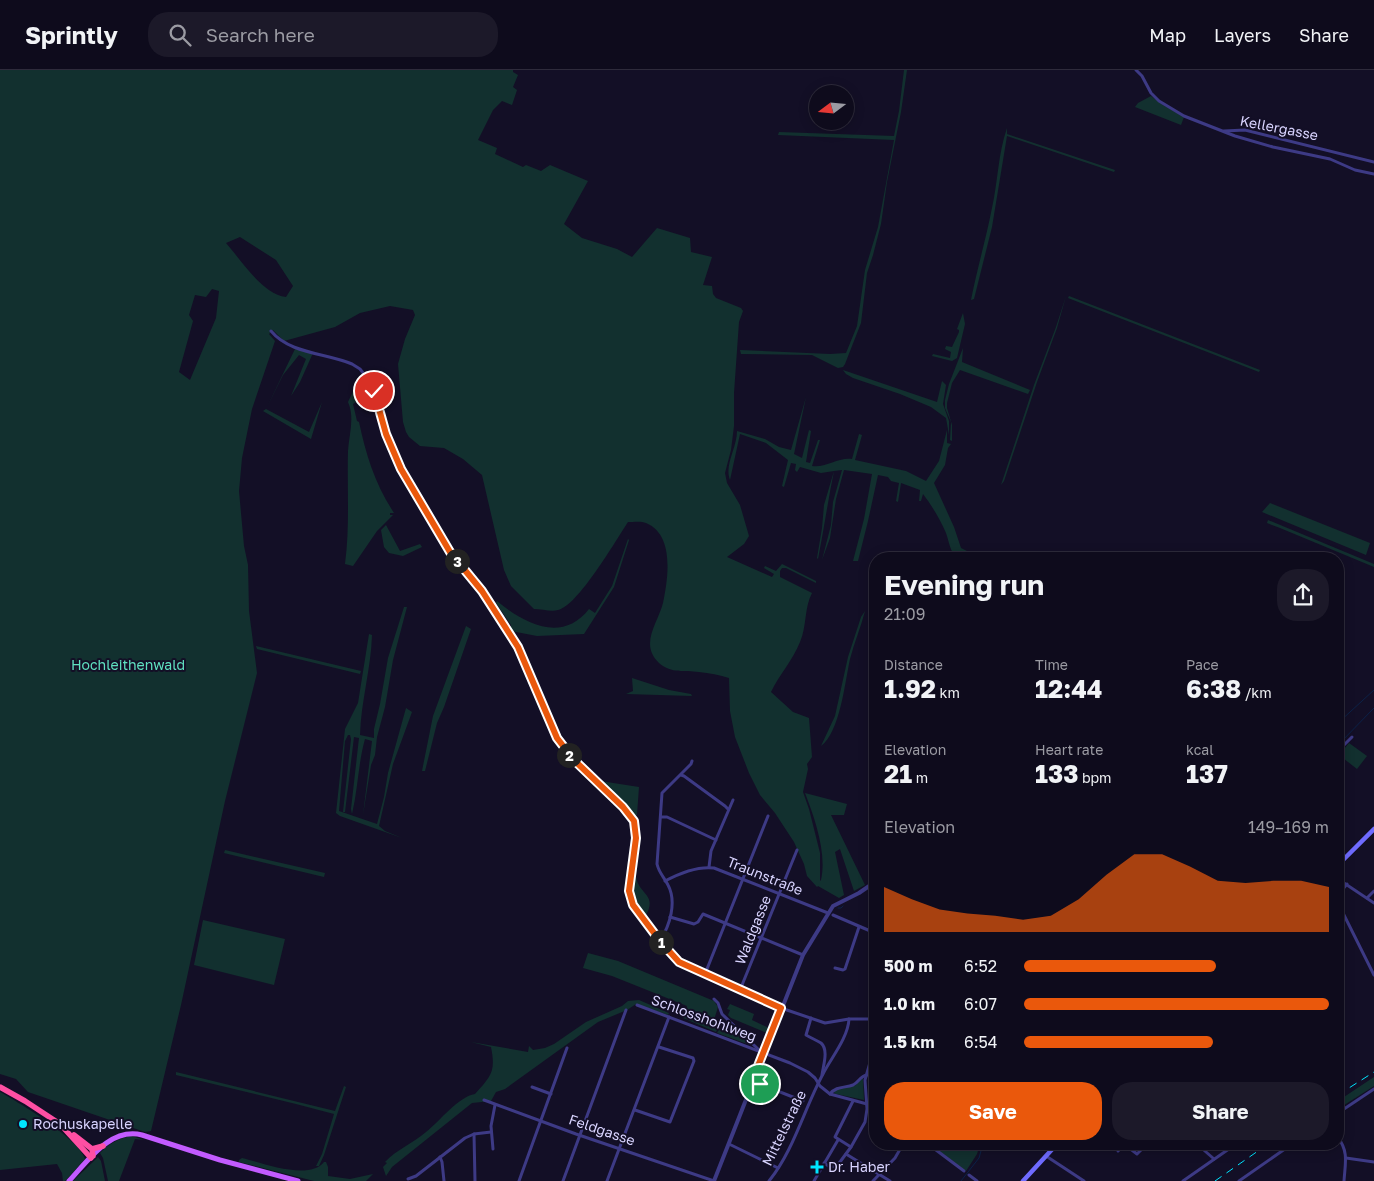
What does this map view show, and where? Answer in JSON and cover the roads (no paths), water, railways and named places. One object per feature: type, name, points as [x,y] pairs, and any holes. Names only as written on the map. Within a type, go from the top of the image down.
[{"type":"highway","points":[[0,1087],[41,1111],[92,1154],[103,1146]]},
{"type":"main road","points":[[1344,859],[1374,829]]},
{"type":"main road","points":[[103,1146],[120,1135],[134,1133],[220,1160],[298,1181]]},
{"type":"main road","points":[[1023,1181],[1052,1150]]},
{"type":"main road","points":[[69,1181],[92,1154]]},
{"type":"street","name":"Kellergasse","points":[[1136,70],[1142,76],[1151,94],[1184,116],[1222,132],[1273,147],[1330,159],[1355,170],[1374,174]]},
{"type":"street","name":"Kellergasse","points":[[1222,132],[1245,130],[1332,150],[1374,162]]},
{"type":"street","name":"Kellergasse","points":[[1330,159],[1332,150]]},
{"type":"street","points":[[271,332],[283,342],[295,348],[352,364],[360,369],[368,379],[374,391],[386,434],[401,469],[450,552],[482,591],[518,647],[557,738],[582,769],[632,817],[636,832],[629,891],[630,899],[637,912],[674,958],[704,974],[781,1008],[811,1018],[827,1023],[849,1019],[869,1019]]},
{"type":"street","points":[[1344,745],[1352,737]]},
{"type":"street","points":[[660,941],[670,917],[672,900],[670,890],[657,864],[662,793],[692,761]]},
{"type":"street","points":[[680,775],[690,780],[728,810]]},
{"type":"street","points":[[709,867],[710,854],[733,800]]},
{"type":"street","points":[[704,974],[768,816]]},
{"type":"street","points":[[661,817],[666,817],[716,840]]},
{"type":"street","name":"Waldgasse","points":[[740,990],[798,850]]},
{"type":"street","name":"Traunstraße","points":[[665,881],[689,871],[709,867],[719,869],[828,913]]},
{"type":"street","points":[[1344,882],[1374,903]]},
{"type":"street","points":[[1344,888],[1347,884]]},
{"type":"street","points":[[714,1181],[803,955],[828,913],[839,902],[869,886]]},
{"type":"street","points":[[1367,898],[1374,891]]},
{"type":"street","points":[[670,917],[694,924],[698,922],[702,914],[803,955]]},
{"type":"street","points":[[1344,915],[1374,975]]},
{"type":"street","points":[[833,916],[869,931]]},
{"type":"street","points":[[835,968],[845,969],[859,927]]},
{"type":"street","points":[[714,999],[718,1003],[722,1014],[758,1050]]},
{"type":"street","name":"Schlosshohlweg","points":[[637,1006],[764,1052],[802,1068],[815,1078],[818,1084],[830,1094]]},
{"type":"street","points":[[563,1181],[626,1010]]},
{"type":"street","points":[[607,1181],[669,1017]]},
{"type":"street","points":[[811,1018],[806,1035],[823,1046],[825,1053],[822,1076]]},
{"type":"street","name":"Mittelstraße","points":[[769,1181],[778,1168],[822,1076],[843,1038],[849,1019]]},
{"type":"street","points":[[635,1110],[670,1122],[694,1061],[693,1058],[659,1046]]},
{"type":"street","points":[[519,1181],[567,1048]]},
{"type":"street","points":[[824,1163],[830,1167],[835,1167],[851,1147],[865,1124],[867,1104],[865,1083],[869,1065]]},
{"type":"street","points":[[866,1075],[855,1084],[835,1089],[830,1094],[867,1104]]},
{"type":"street","points":[[752,1081],[803,1101]]},
{"type":"street","points":[[532,1087],[550,1094]]},
{"type":"street","points":[[1344,1108],[1374,1089]]},
{"type":"street","name":"Feldgasse","points":[[484,1100],[714,1181]]},
{"type":"street","points":[[814,1181],[853,1101]]},
{"type":"street","points":[[493,1149],[491,1132],[495,1105]]},
{"type":"street","points":[[408,1179],[416,1176],[465,1138],[474,1134],[491,1132]]},
{"type":"street","points":[[474,1134],[476,1181]]},
{"type":"street","points":[[836,1138],[851,1147]]},
{"type":"street","points":[[729,1144],[778,1168]]},
{"type":"street","points":[[873,1181],[895,1158],[900,1150]]},
{"type":"street","points":[[936,1150],[964,1171]]},
{"type":"street","points":[[1203,1150],[1214,1160]]},
{"type":"street","points":[[1183,1181],[1228,1150]]},
{"type":"street","points":[[1239,1181],[1283,1150]]},
{"type":"street","points":[[1344,1150],[1346,1158],[1344,1181]]},
{"type":"street","points":[[846,1154],[890,1181]]},
{"type":"street","points":[[1046,1156],[1084,1181]]},
{"type":"street","points":[[440,1157],[444,1181]]},
{"type":"street","points":[[1346,1158],[1374,1162]]},
{"type":"street","points":[[969,1175],[977,1181]]},
{"type":"waterway","points":[[1344,718],[1374,690]]},
{"type":"waterway","points":[[1344,739],[1374,708]]},
{"type":"waterway","points":[[838,908],[843,906]]},
{"type":"waterway","points":[[961,1181],[979,1158],[981,1150]]},
{"type":"railway","points":[[1344,1091],[1374,1072]]},
{"type":"railway","points":[[1215,1181],[1259,1150]]},
{"type":"place","name":"Rochuskapelle","points":[[23,1124]]},
{"type":"place","name":"Dr. Haber","points":[[817,1167]]},
{"type":"park label","name":"Hochleithenwald","points":[[128,665]]}]
